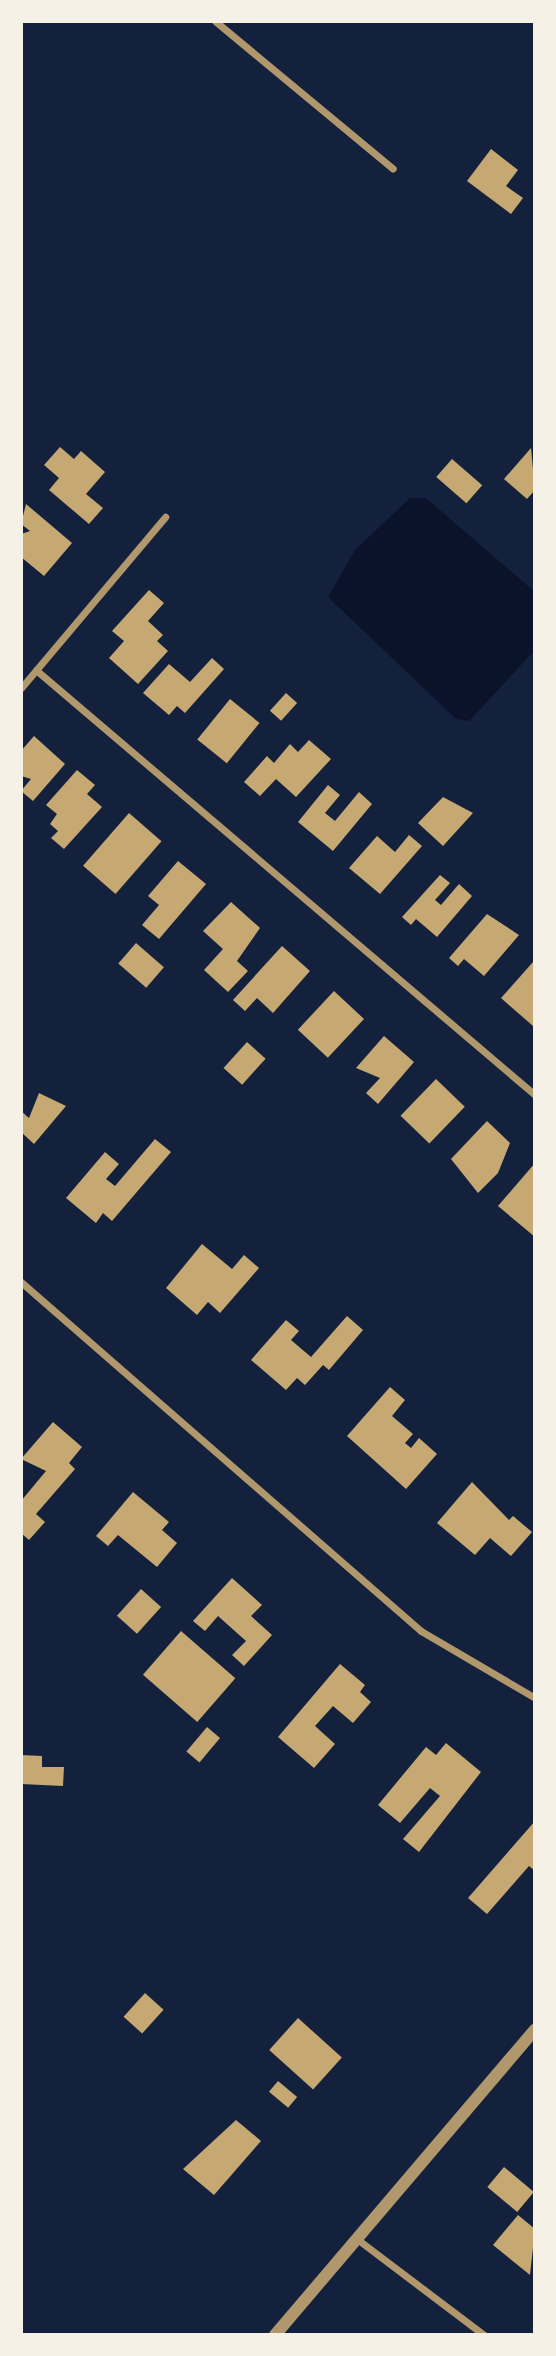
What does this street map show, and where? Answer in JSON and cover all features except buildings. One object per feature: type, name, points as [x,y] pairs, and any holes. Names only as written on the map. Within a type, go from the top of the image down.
[{"type":"street","points":[[215,21],[393,169]]},
{"type":"street","points":[[21,688],[165,517]]},
{"type":"street","points":[[36,670],[535,1095]]},
{"type":"street","points":[[21,1282],[421,1631],[535,1698]]},
{"type":"street","points":[[275,2335],[535,2030]]},
{"type":"street","points":[[357,2239],[484,2335]]},
{"type":"water","points":[[410,498],[426,498],[535,592],[535,650],[469,721],[456,719],[328,597],[355,550]]}]
